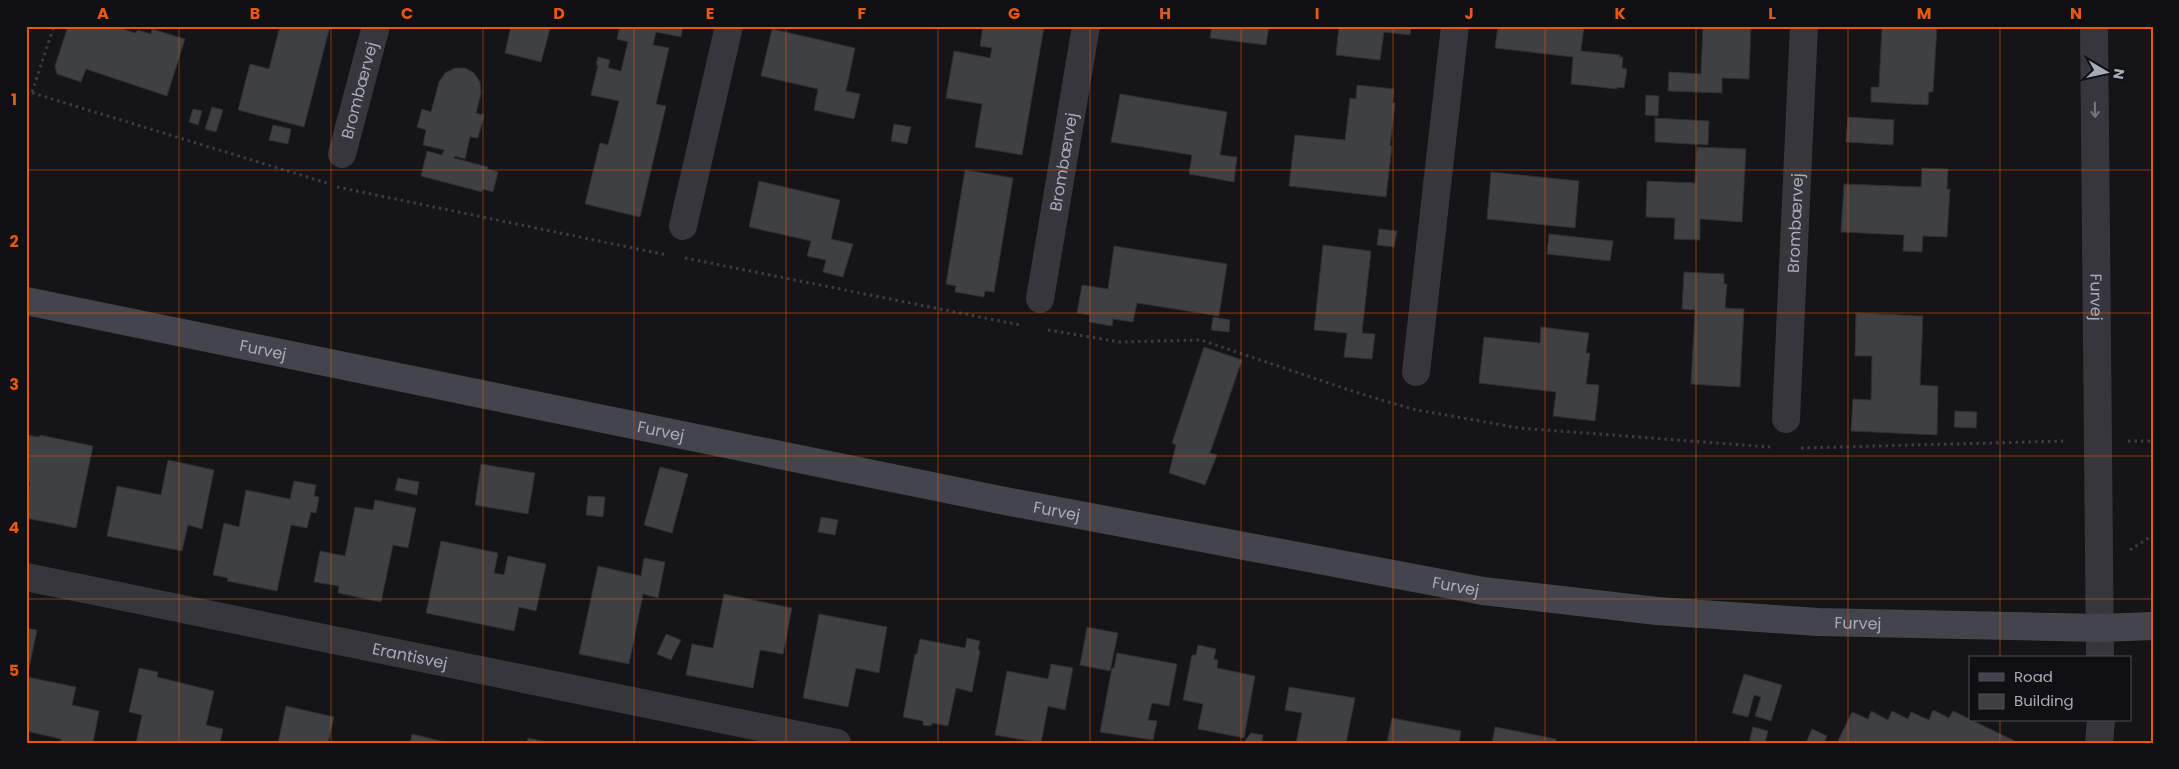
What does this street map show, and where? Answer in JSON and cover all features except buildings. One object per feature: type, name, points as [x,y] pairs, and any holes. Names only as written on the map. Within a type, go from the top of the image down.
[{"type":"main road","name":"Furvej","points":[[26,300],[1000,500],[1483,592],[1658,611],[1818,622],[2100,628],[2153,626]]},
{"type":"street","name":"Brombærvej","points":[[342,154],[376,26]]},
{"type":"street","points":[[683,226],[729,26]]},
{"type":"street","name":"Brombærvej","points":[[1040,299],[1086,26]]},
{"type":"street","points":[[1416,372],[1455,26]]},
{"type":"street","name":"Brombærvej","points":[[1786,419],[1804,26]]},
{"type":"street","name":"Furvej","points":[[2094,26],[2100,628]]},
{"type":"street","name":"Erantisvej","points":[[26,577],[792,738],[837,743]]},
{"type":"street","points":[[2100,628],[2100,656]]},
{"type":"street","points":[[2099,743],[2101,722]]},
{"type":"path","points":[[32,92],[54,26]]},
{"type":"path","points":[[26,91],[339,187],[668,255]]},
{"type":"path","points":[[678,257],[1028,326]]},
{"type":"path","points":[[1047,330],[1120,342],[1201,340],[1355,392],[1412,409],[1519,428],[1778,448]]},
{"type":"path","points":[[1798,448],[2153,441]]}]
